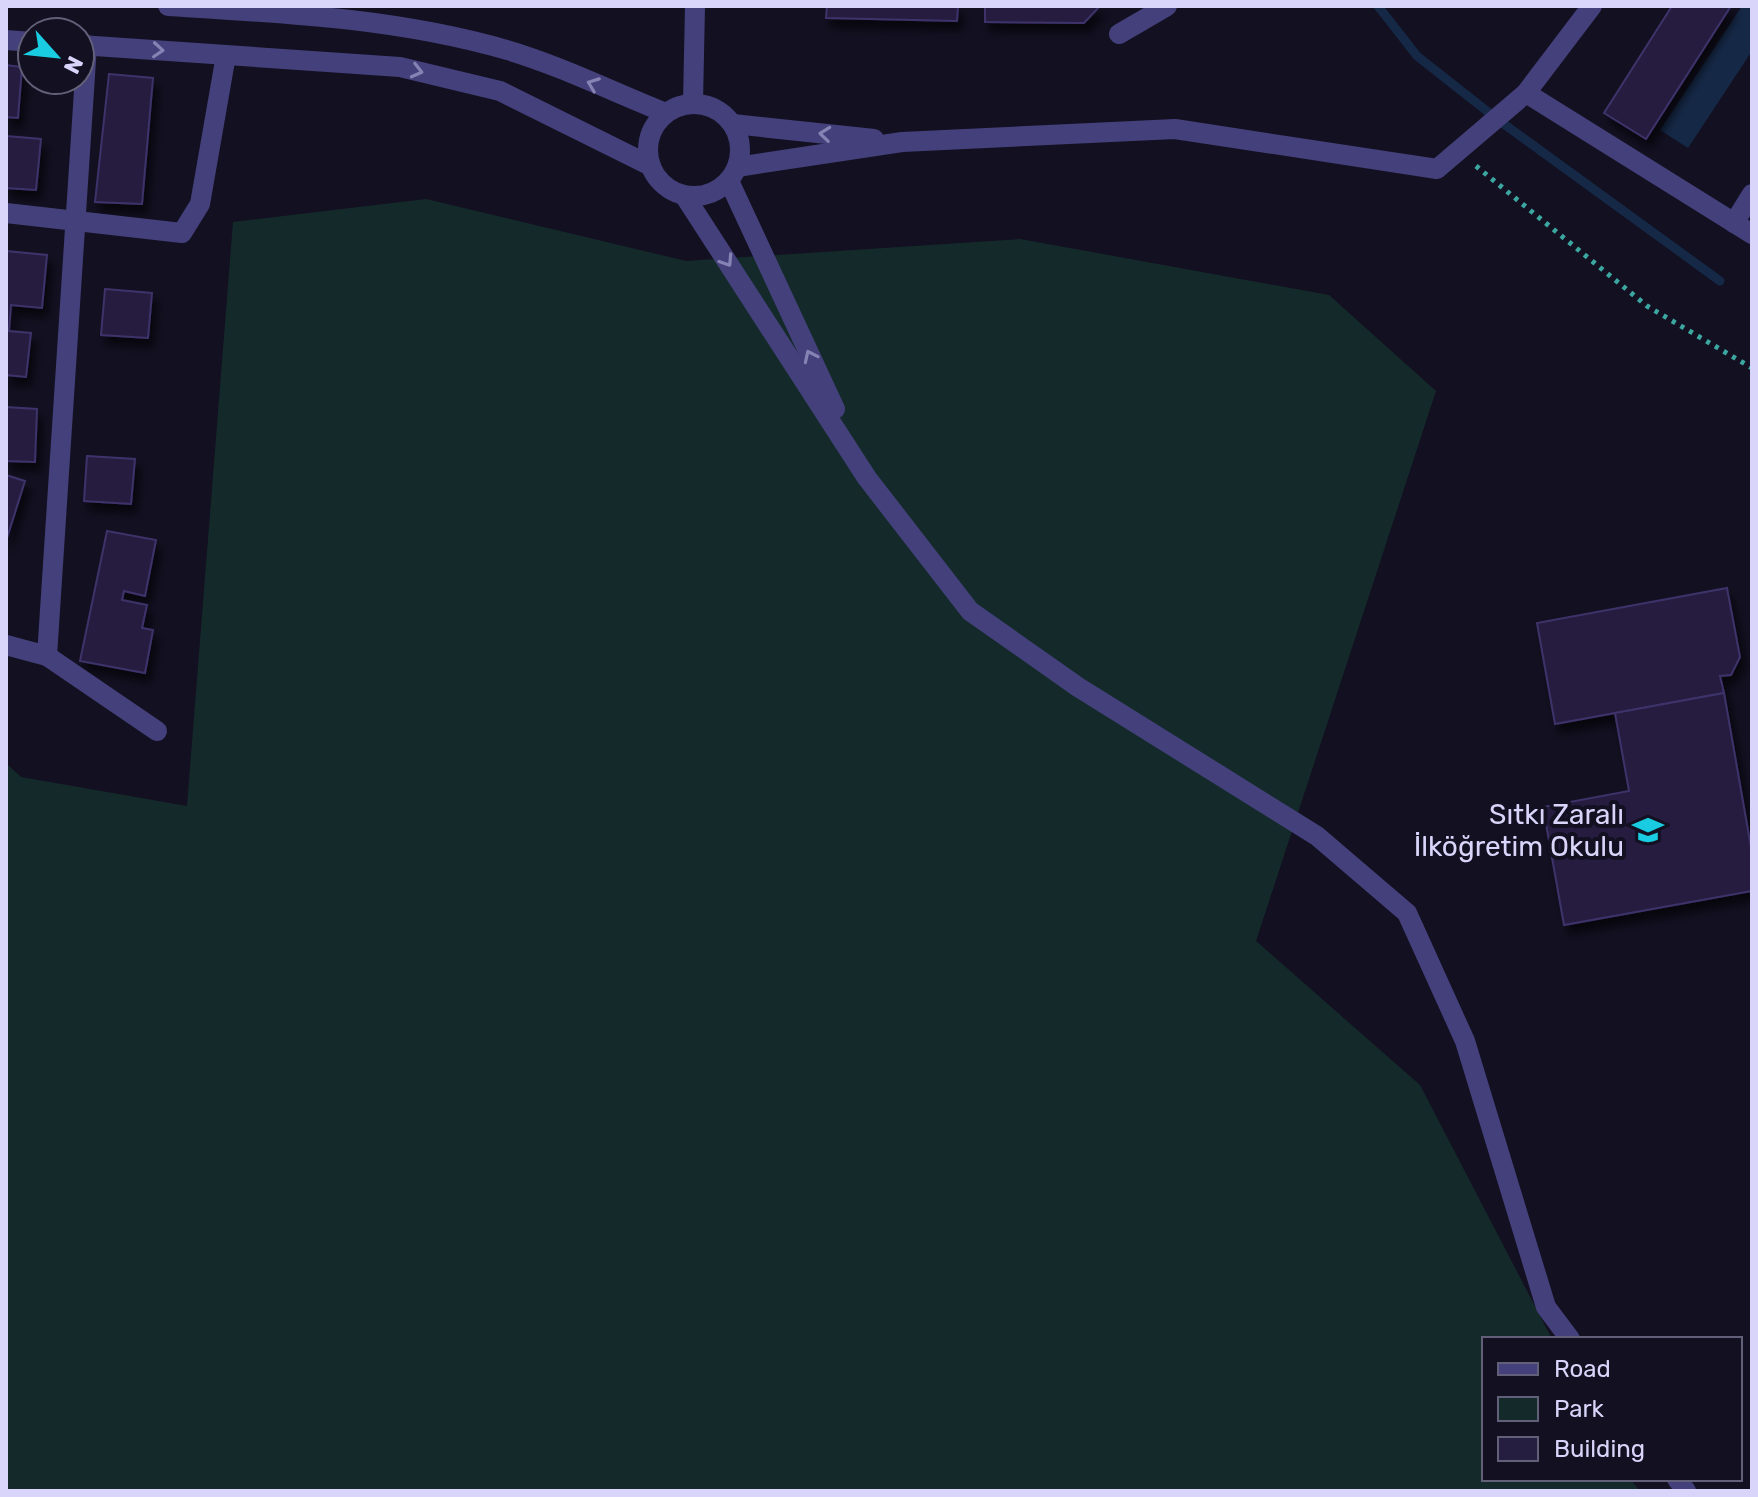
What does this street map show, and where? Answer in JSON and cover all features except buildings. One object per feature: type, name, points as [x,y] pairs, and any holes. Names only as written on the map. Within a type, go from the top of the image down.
[{"type":"street","points":[[168,6],[324,16],[415,29],[508,51],[666,113]]},
{"type":"street","points":[[693,103],[695,6]]},
{"type":"street","points":[[1119,34],[1167,6]]},
{"type":"street","points":[[733,174],[902,142],[1175,129],[1437,169],[1526,93],[1592,6]]},
{"type":"street","points":[[96,46],[400,67],[500,91],[651,166],[670,189],[684,195],[716,191],[733,174],[740,143],[733,124],[721,111],[693,103],[666,113],[649,137],[651,166]]},
{"type":"street","points":[[6,213],[182,233],[200,204],[226,55]]},
{"type":"street","points":[[1526,93],[1752,234]]},
{"type":"street","points":[[47,656],[80,96]]},
{"type":"street","points":[[733,124],[902,142]]},
{"type":"street","points":[[733,174],[867,478]]},
{"type":"street","points":[[1734,223],[1752,194]]},
{"type":"street","points":[[684,195],[867,478],[970,611],[1078,687],[1317,836],[1407,913],[1465,1041],[1546,1307],[1568,1337]]},
{"type":"street","points":[[6,645],[47,656],[157,731]]},
{"type":"path","points":[[1457,153],[1647,306],[1752,368]]},
{"type":"green space","points":[[426,199],[686,261],[1020,239],[1329,295],[1436,391],[1256,941],[1420,1085],[1551,1337],[1482,1337],[1482,1481],[1632,1481],[1640,1491],[6,1491],[6,763],[21,777],[187,806],[233,222]]},
{"type":"water","points":[[1742,6],[1752,6],[1752,51],[1688,148],[1660,130]]},
{"type":"waterway","points":[[1378,6],[1417,56],[1497,119],[1720,281]]},
{"type":"place","name":"Sıtkı Zaralı İlköğretim Okulu","points":[[1648,830]]}]
